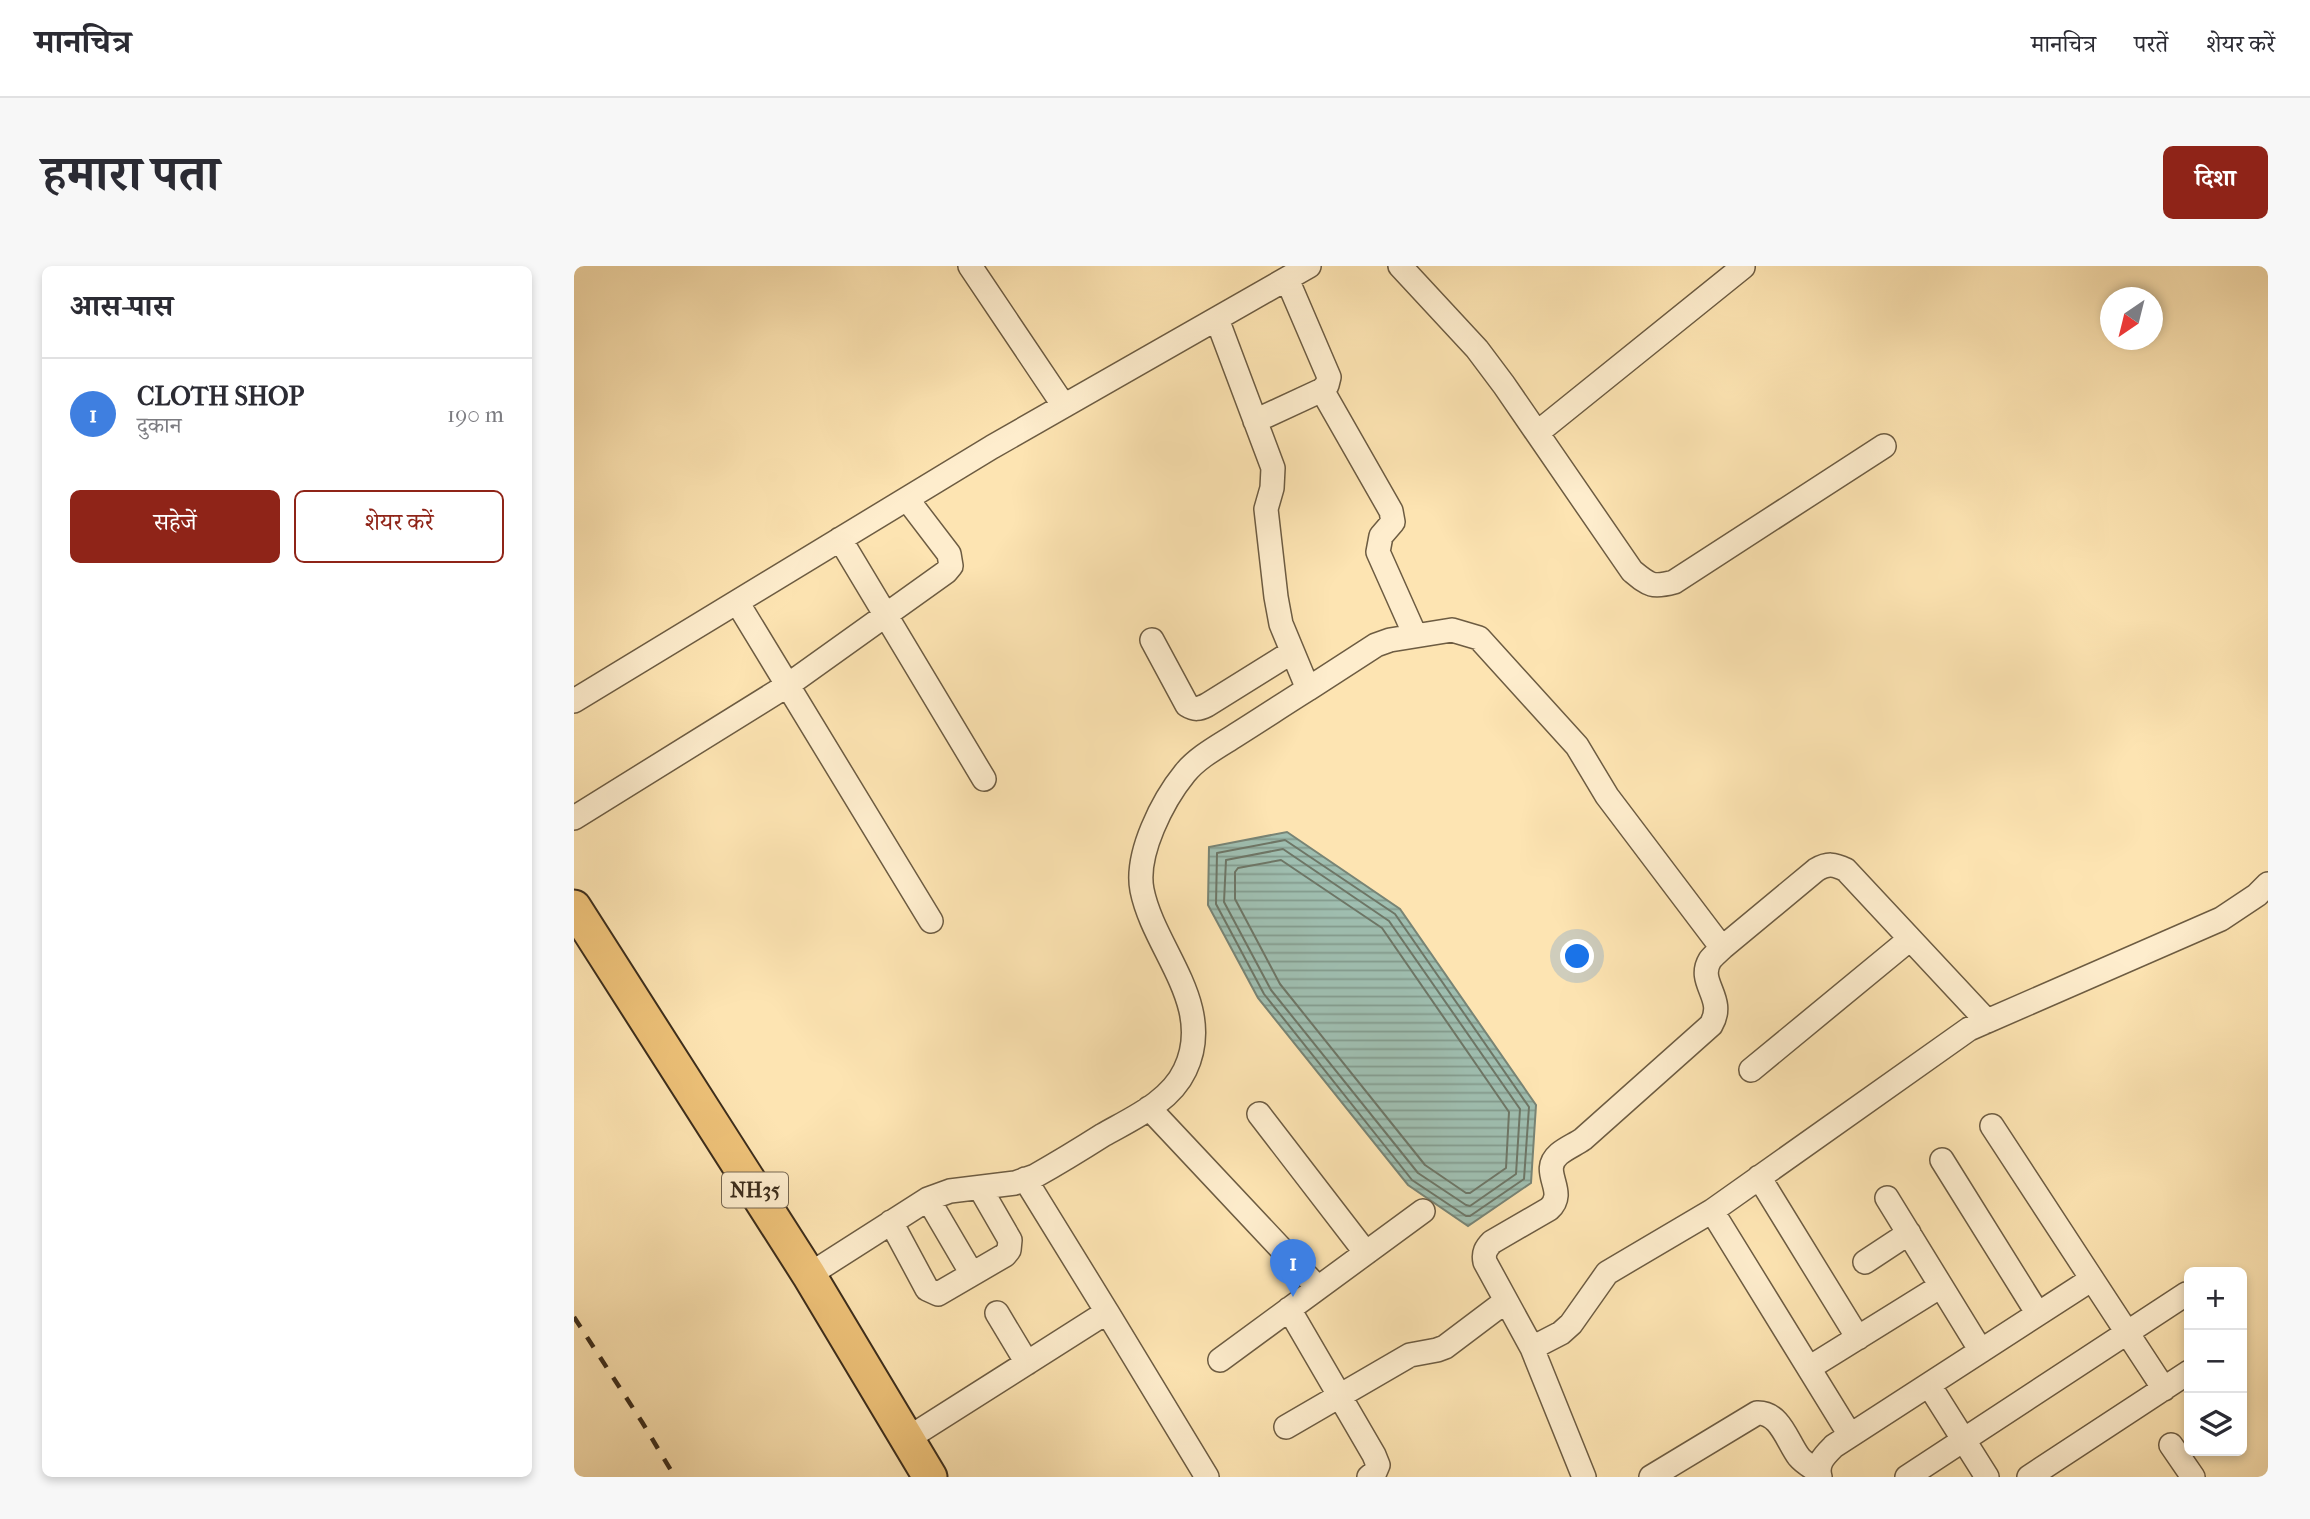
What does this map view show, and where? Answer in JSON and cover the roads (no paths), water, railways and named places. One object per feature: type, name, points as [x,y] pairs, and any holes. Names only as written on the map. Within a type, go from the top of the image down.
[{"type":"highway","name":"NH35","points":[[574,907],[809,1275],[930,1477]]},
{"type":"street","points":[[970,266],[1064,406]]},
{"type":"street","points":[[1401,266],[1477,349],[1632,571],[1647,584],[1659,586],[1674,582],[1884,446]]},
{"type":"street","points":[[1537,433],[1744,267]]},
{"type":"street","points":[[574,701],[907,499],[1296,271],[1329,377],[1322,390],[1255,421]]},
{"type":"street","points":[[1217,319],[1273,468],[1272,488],[1266,509],[1278,610],[1308,689]]},
{"type":"street","points":[[1322,390],[1391,512],[1393,522],[1381,536],[1378,552],[1415,635]]},
{"type":"street","points":[[574,817],[788,685],[946,572],[951,566],[949,554],[907,499]]},
{"type":"street","points":[[840,540],[984,779]]},
{"type":"street","points":[[737,602],[931,921]]},
{"type":"street","points":[[809,1275],[928,1199],[950,1191],[1015,1183],[1024,1179],[1050,1167],[1150,1108],[1171,1090],[1185,1069],[1192,1047],[1194,1023],[1186,992],[1148,911],[1142,887],[1142,861],[1148,840],[1172,792],[1186,771],[1210,752],[1376,645],[1415,635],[1452,630],[1479,638],[1577,746],[1607,796],[1722,948]]},
{"type":"street","points":[[1152,640],[1187,705],[1193,709],[1208,705],[1293,652]]},
{"type":"street","points":[[1582,1477],[1532,1348],[1485,1262],[1484,1255],[1492,1242],[1549,1209],[1556,1202],[1557,1194],[1551,1175],[1552,1161],[1559,1153],[1583,1139],[1711,1025],[1718,1007],[1706,971],[1710,961],[1722,948],[1826,864],[1836,865],[1846,870],[1987,1021]]},
{"type":"street","points":[[1532,1348],[1561,1333],[1571,1324],[1607,1273],[1713,1211],[1941,1048],[1987,1021],[2221,919],[2257,895],[2268,884]]},
{"type":"street","points":[[1751,1070],[1910,939]]},
{"type":"street","points":[[1150,1108],[1318,1288]]},
{"type":"street","points":[[1259,1114],[1366,1253]]},
{"type":"street","points":[[1992,1126],[2164,1389]]},
{"type":"street","points":[[1942,1160],[2038,1314]]},
{"type":"street","points":[[1759,1177],[1858,1338]]},
{"type":"street","points":[[1024,1179],[1207,1477]]},
{"type":"street","points":[[891,1222],[927,1289],[938,1294],[1005,1255],[1011,1245],[980,1188]]},
{"type":"street","points":[[1888,1198],[1981,1351]]},
{"type":"street","points":[[928,1199],[972,1274]]},
{"type":"street","points":[[1713,1211],[1850,1435]]},
{"type":"street","points":[[1220,1360],[1423,1212]]},
{"type":"street","points":[[1865,1262],[1909,1233]]},
{"type":"street","points":[[1665,1474],[1757,1413],[1767,1412],[1775,1419],[1800,1458],[1819,1474],[1822,1458],[1834,1446],[2092,1279]]},
{"type":"street","points":[[1809,1368],[1941,1286]]},
{"type":"street","points":[[1907,1477],[2184,1295]]},
{"type":"street","points":[[1286,1427],[1410,1355],[1445,1347],[1506,1301]]},
{"type":"street","points":[[1289,1309],[1378,1465],[1369,1477]]},
{"type":"street","points":[[907,1439],[1107,1312]]},
{"type":"street","points":[[997,1313],[1027,1363]]},
{"type":"street","points":[[2029,1477],[2184,1375]]},
{"type":"street","points":[[1929,1385],[1987,1477]]},
{"type":"street","points":[[2171,1445],[2193,1477]]},
{"type":"water","points":[[1287,832],[1400,909],[1536,1105],[1531,1183],[1468,1226],[1408,1185],[1258,998],[1208,905],[1209,847]]},
{"type":"railway","points":[[574,1317],[675,1477]]},
{"type":"place","name":"CLOTH SHOP","points":[[1293,1297]]}]
